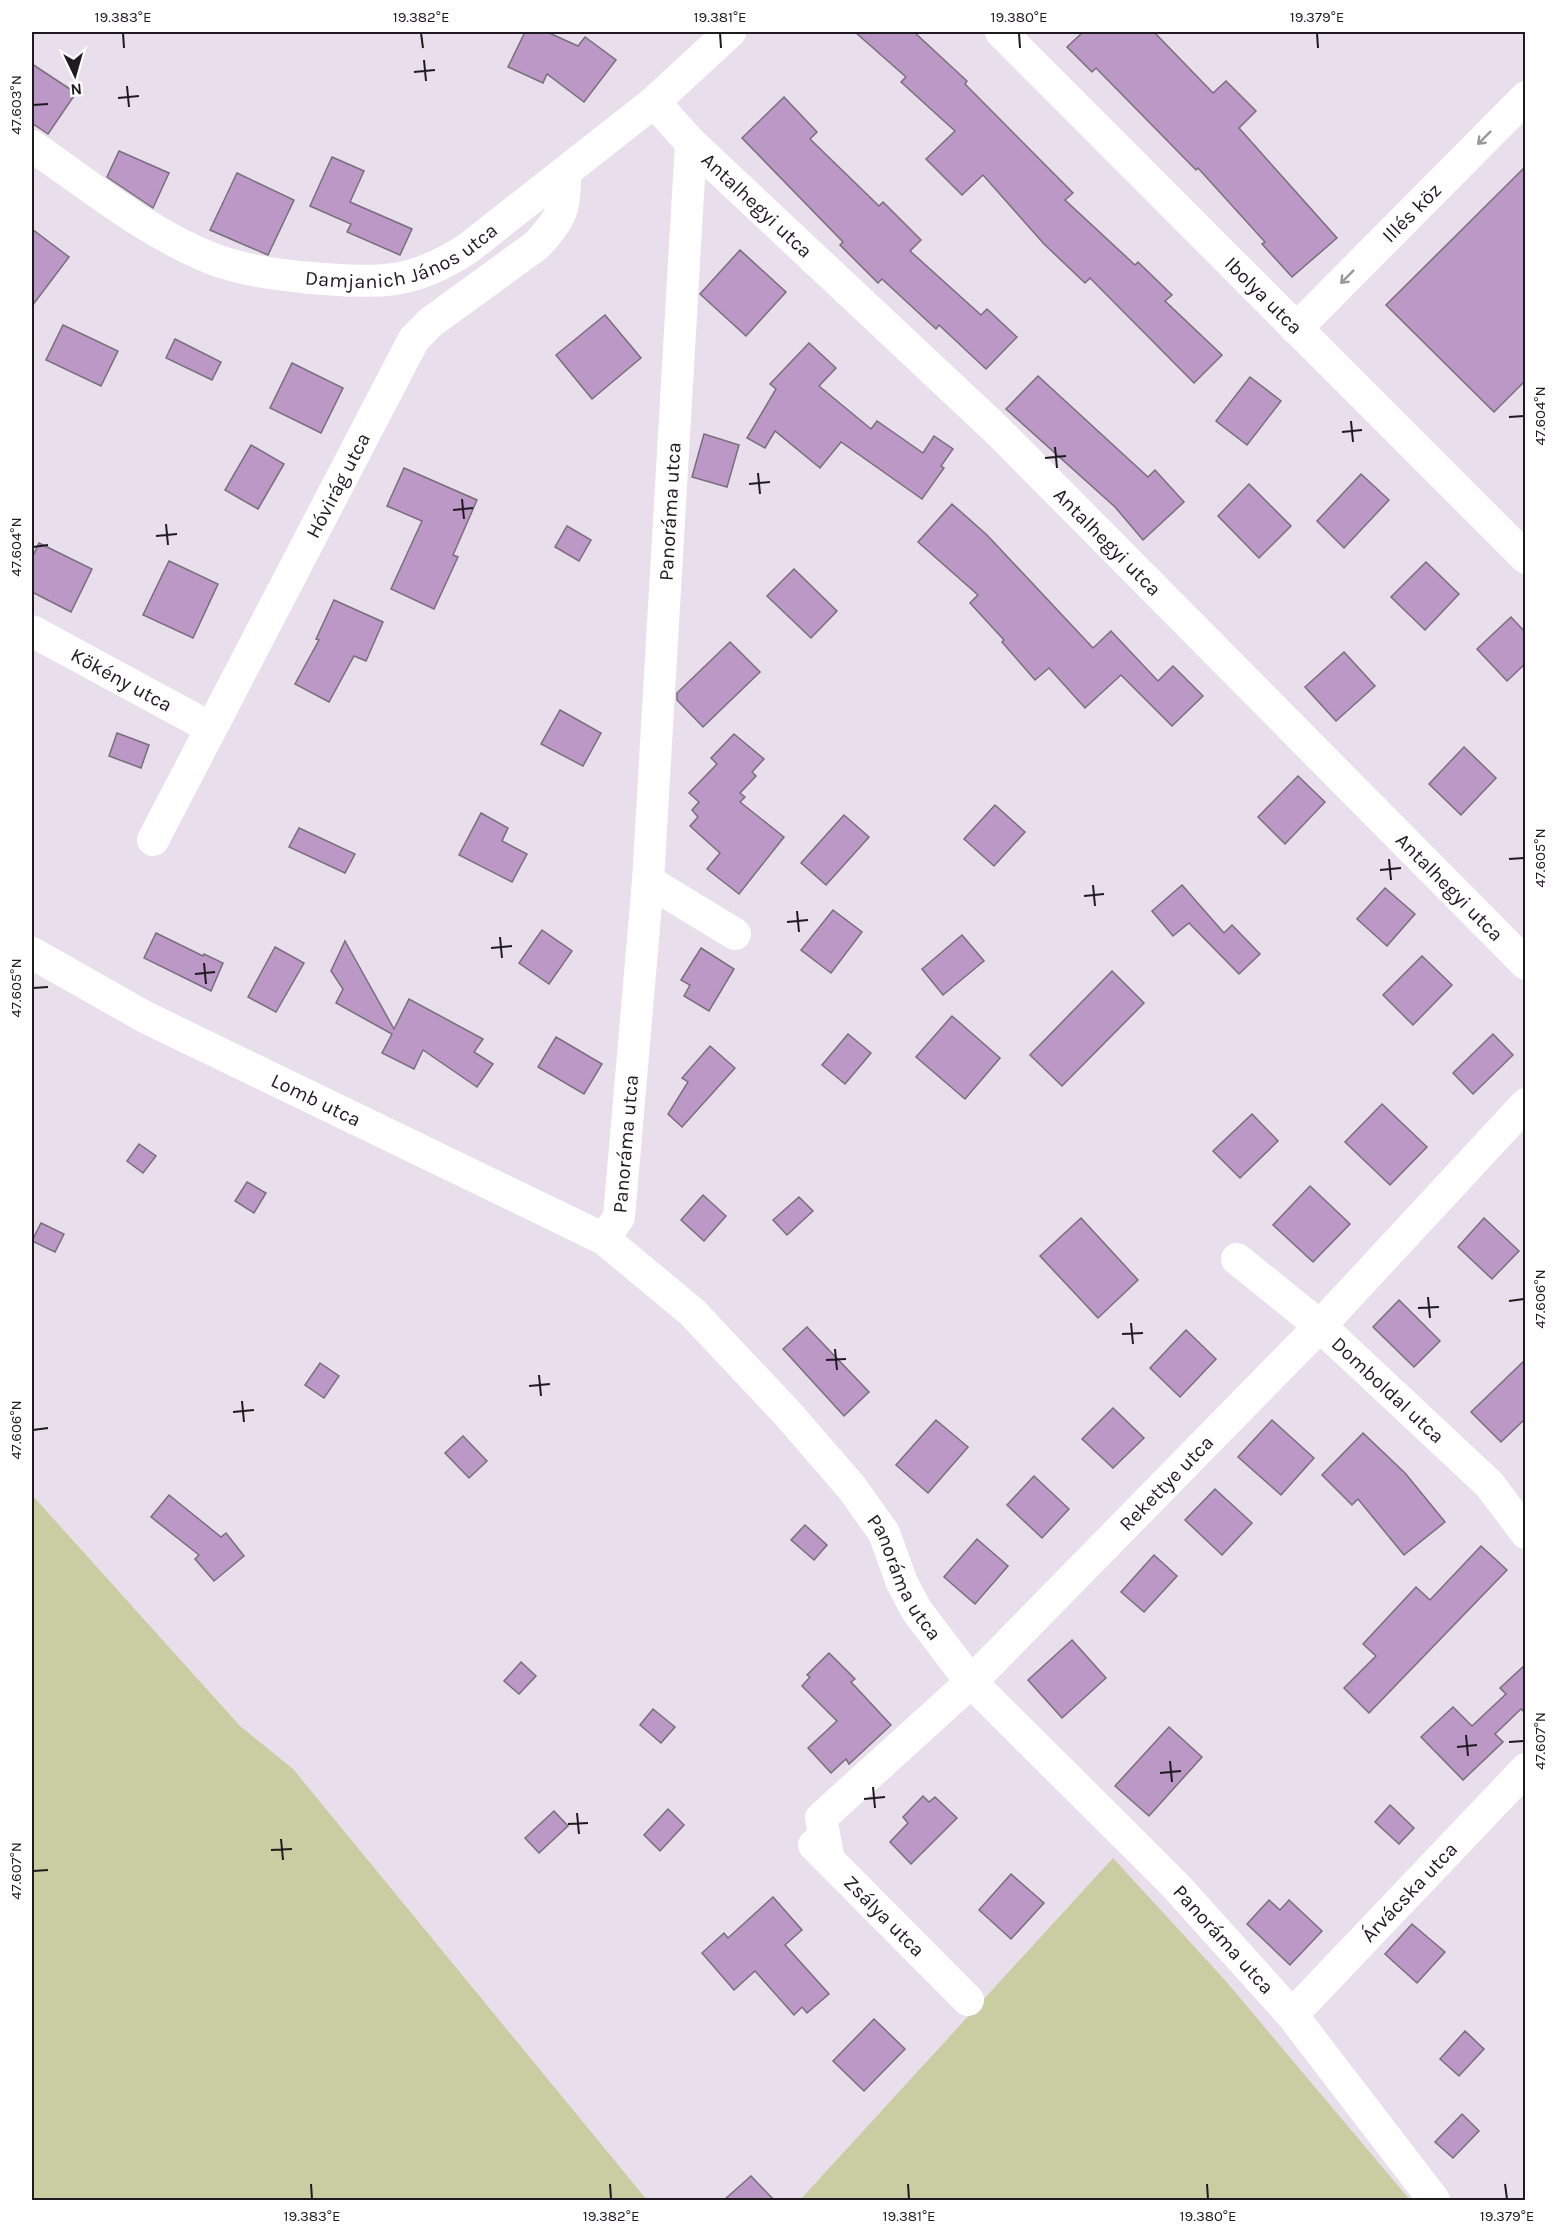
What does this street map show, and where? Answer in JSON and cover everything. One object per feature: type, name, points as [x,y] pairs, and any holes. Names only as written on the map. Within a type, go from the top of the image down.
[{"type":"street","name":"Damjanich János utca","points":[[32,146],[158,232],[214,259],[252,270],[353,282],[405,278],[444,263],[565,173],[654,102],[730,32]]},
{"type":"street","name":"Ibolya utca","points":[[1001,32],[1526,558]]},
{"type":"street","name":"Illés köz","points":[[1296,329],[1526,97]]},
{"type":"street","name":"Antalhegyi utca","points":[[654,102],[691,143],[999,432],[1526,964]]},
{"type":"street","name":"Panoráma utca","points":[[691,143],[648,881],[619,1217],[604,1239],[692,1312],[788,1414],[852,1488],[884,1533],[902,1583],[917,1611],[971,1682],[1175,1885],[1292,2015],[1434,2200]]},
{"type":"street","name":"Hóvirág utca","points":[[153,840],[414,339],[430,322],[537,245],[551,230],[565,202],[565,173]]},
{"type":"street","name":"Kökény utca","points":[[32,631],[211,728]]},
{"type":"street","points":[[648,881],[735,934]]},
{"type":"street","name":"Lomb utca","points":[[32,953],[145,1017],[604,1239]]},
{"type":"street","name":"Rekettye utca","points":[[829,1860],[820,1818],[971,1682],[1320,1326],[1526,1104]]},
{"type":"street","name":"Domboldal utca","points":[[1238,1259],[1320,1326],[1489,1484],[1526,1533]]},
{"type":"street","name":"Árvácska utca","points":[[1292,2015],[1526,1769]]},
{"type":"street","name":"Zsálya utca","points":[[803,1833],[968,2000]]},
{"type":"green space","points":[[32,1495],[240,1726],[293,1769],[647,2200],[32,2200]]},
{"type":"green space","points":[[1113,1858],[1224,1979],[1410,2200],[800,2200]]},
{"type":"building","points":[[525,32],[547,32],[578,46],[585,37],[616,60],[584,102],[547,74],[543,83],[508,67]]},
{"type":"building","points":[[855,32],[914,32],[967,81],[965,84],[1073,193],[1065,200],[1135,265],[1138,262],[1172,295],[1165,301],[1222,355],[1194,383],[1090,278],[1085,283],[1044,244],[983,175],[962,195],[926,159],[955,131],[901,82],[906,77]]},
{"type":"building","points":[[1083,32],[1154,32],[1213,93],[1226,81],[1256,111],[1239,128],[1337,238],[1292,277],[1262,244],[1265,242],[1198,168],[1196,170],[1096,68],[1092,72],[1067,47]]},
{"type":"building","points":[[32,64],[76,93],[48,134],[32,123]]},
{"type":"building","points":[[784,97],[817,132],[810,139],[879,206],[883,202],[921,240],[910,251],[981,315],[987,309],[1017,337],[986,369],[939,325],[936,329],[882,279],[878,283],[840,245],[843,242],[742,138]]},
{"type":"building","points":[[119,151],[169,173],[153,208],[107,177]]},
{"type":"building","points":[[332,157],[364,171],[350,202],[412,229],[400,255],[347,232],[351,224],[310,206]]},
{"type":"building","points":[[1526,166],[1526,380],[1494,412],[1386,305]]},
{"type":"building","points":[[237,173],[294,200],[268,255],[210,230]]},
{"type":"building","points":[[32,229],[69,257],[32,306]]},
{"type":"building","points":[[740,250],[786,292],[746,336],[700,294]]},
{"type":"building","points":[[605,315],[641,358],[592,399],[556,355]]},
{"type":"building","points":[[63,325],[118,351],[101,386],[46,360]]},
{"type":"building","points":[[175,339],[221,362],[212,380],[166,358]]},
{"type":"building","points":[[809,343],[836,368],[819,386],[871,429],[877,421],[923,453],[934,436],[953,449],[941,466],[944,468],[922,499],[841,442],[820,468],[775,431],[765,448],[747,438],[776,389],[770,384]]},
{"type":"building","points":[[292,363],[343,388],[321,433],[270,408]]},
{"type":"building","points":[[1038,376],[1148,477],[1155,470],[1184,502],[1143,540],[1115,507],[1006,409]]},
{"type":"building","points":[[1250,377],[1281,401],[1247,445],[1216,421]]},
{"type":"building","points":[[704,434],[739,445],[727,487],[692,477]]},
{"type":"building","points":[[251,445],[284,464],[258,509],[225,490]]},
{"type":"building","points":[[404,468],[477,500],[453,555],[458,557],[434,609],[391,589],[422,521],[387,506]]},
{"type":"building","points":[[1361,474],[1389,500],[1344,548],[1317,521]]},
{"type":"building","points":[[1249,484],[1291,526],[1259,558],[1218,516]]},
{"type":"building","points":[[952,504],[987,535],[1093,648],[1111,631],[1158,681],[1173,666],[1203,696],[1172,726],[1121,675],[1085,708],[1049,668],[1035,680],[1002,642],[1004,640],[970,603],[978,595],[918,542]]},
{"type":"building","points":[[567,526],[591,540],[579,561],[555,547]]},
{"type":"building","points":[[39,543],[92,569],[71,612],[32,592],[32,558]]},
{"type":"building","points":[[169,561],[218,584],[193,638],[143,615]]},
{"type":"building","points":[[1426,562],[1459,594],[1425,630],[1391,597]]},
{"type":"building","points":[[794,569],[837,611],[811,638],[767,596]]},
{"type":"building","points":[[334,600],[383,622],[366,661],[354,656],[329,702],[295,684],[319,640],[316,639]]},
{"type":"building","points":[[1511,617],[1526,633],[1526,663],[1507,681],[1477,649]]},
{"type":"building","points":[[730,642],[760,672],[703,727],[677,700],[677,693]]},
{"type":"building","points":[[1344,652],[1375,686],[1336,721],[1305,687]]},
{"type":"building","points":[[560,710],[601,733],[583,766],[541,744]]},
{"type":"building","points":[[117,733],[149,745],[141,768],[109,756]]},
{"type":"building","points":[[734,734],[764,759],[752,772],[756,776],[740,793],[745,797],[740,802],[784,837],[739,894],[707,869],[720,853],[690,826],[698,817],[692,810],[699,802],[689,793],[717,764],[711,758]]},
{"type":"building","points":[[1464,747],[1496,778],[1461,815],[1429,784]]},
{"type":"building","points":[[1298,776],[1325,802],[1285,844],[1258,817]]},
{"type":"building","points":[[995,805],[1025,832],[994,866],[964,839]]},
{"type":"building","points":[[481,813],[508,828],[502,841],[527,854],[512,882],[459,855]]},
{"type":"building","points":[[844,815],[869,837],[826,885],[801,863]]},
{"type":"building","points":[[299,828],[355,854],[345,873],[289,847]]},
{"type":"building","points":[[1182,885],[1224,933],[1232,925],[1260,954],[1239,974],[1189,923],[1173,936],[1152,911]]},
{"type":"building","points":[[1385,888],[1415,914],[1387,946],[1357,919]]},
{"type":"building","points":[[833,910],[862,932],[831,973],[801,950]]},
{"type":"building","points":[[542,930],[572,951],[549,984],[519,963]]},
{"type":"building","points":[[156,933],[223,963],[211,991],[144,958]]},
{"type":"building","points":[[962,935],[984,961],[943,995],[922,969]]},
{"type":"building","points":[[345,941],[394,1029],[409,999],[483,1039],[474,1052],[493,1064],[477,1087],[423,1050],[414,1069],[382,1053],[392,1034],[336,1003],[343,989],[331,971]]},
{"type":"building","points":[[275,947],[304,963],[276,1012],[248,997]]},
{"type":"building","points":[[701,948],[734,969],[709,1011],[684,996],[690,985],[681,980]]},
{"type":"building","points":[[1422,956],[1452,985],[1413,1025],[1383,995]]},
{"type":"building","points":[[1112,971],[1144,1003],[1062,1086],[1030,1055]]},
{"type":"building","points":[[952,1016],[1000,1058],[965,1099],[916,1057]]},
{"type":"building","points":[[848,1034],[871,1053],[845,1084],[822,1065]]},
{"type":"building","points":[[1493,1034],[1513,1055],[1473,1094],[1453,1073]]},
{"type":"building","points":[[556,1037],[602,1064],[584,1094],[538,1067]]},
{"type":"building","points":[[710,1046],[735,1068],[682,1127],[668,1114],[688,1082],[682,1078]]},
{"type":"building","points":[[1382,1104],[1427,1147],[1390,1185],[1345,1142]]},
{"type":"building","points":[[1252,1114],[1278,1141],[1240,1178],[1213,1151]]},
{"type":"building","points":[[139,1144],[156,1156],[143,1173],[127,1161]]},
{"type":"building","points":[[247,1182],[266,1193],[254,1213],[235,1201]]},
{"type":"building","points":[[1310,1186],[1350,1224],[1313,1262],[1273,1225]]},
{"type":"building","points":[[703,1195],[726,1216],[704,1241],[681,1220]]},
{"type":"building","points":[[799,1197],[813,1211],[787,1235],[773,1220]]},
{"type":"building","points":[[1081,1218],[1138,1280],[1098,1318],[1040,1256]]},
{"type":"building","points":[[1484,1218],[1519,1251],[1492,1279],[1458,1247]]},
{"type":"building","points":[[41,1223],[64,1234],[55,1252],[32,1241]]},
{"type":"building","points":[[1399,1300],[1440,1341],[1414,1367],[1373,1327]]},
{"type":"building","points":[[807,1327],[869,1392],[844,1416],[783,1349]]},
{"type":"building","points":[[1186,1330],[1216,1359],[1180,1397],[1150,1368]]},
{"type":"building","points":[[1526,1359],[1526,1418],[1501,1442],[1471,1412]]},
{"type":"building","points":[[320,1363],[339,1376],[324,1398],[305,1385]]},
{"type":"building","points":[[1113,1408],[1144,1438],[1113,1468],[1082,1439]]},
{"type":"building","points":[[936,1420],[968,1447],[928,1493],[896,1465]]},
{"type":"building","points":[[1272,1420],[1314,1458],[1281,1495],[1238,1457]]},
{"type":"building","points":[[1363,1433],[1405,1473],[1445,1522],[1404,1555],[1358,1499],[1352,1505],[1322,1475]]},
{"type":"building","points":[[463,1436],[487,1461],[469,1478],[445,1453]]},
{"type":"building","points":[[1034,1476],[1069,1509],[1042,1538],[1007,1505]]},
{"type":"building","points":[[1215,1489],[1252,1523],[1222,1555],[1185,1520]]},
{"type":"building","points":[[169,1495],[221,1537],[226,1533],[244,1556],[214,1581],[195,1559],[199,1555],[151,1517]]},
{"type":"building","points":[[805,1525],[827,1545],[814,1560],[791,1540]]},
{"type":"building","points":[[977,1539],[1008,1566],[975,1604],[944,1577]]},
{"type":"building","points":[[1481,1546],[1507,1570],[1369,1713],[1344,1688],[1376,1656],[1363,1644],[1416,1587],[1430,1600]]},
{"type":"building","points":[[1154,1555],[1177,1576],[1144,1612],[1121,1592]]},
{"type":"building","points":[[1072,1640],[1106,1678],[1062,1718],[1028,1680]]},
{"type":"building","points":[[829,1653],[855,1679],[851,1682],[891,1725],[849,1764],[846,1759],[831,1773],[808,1748],[837,1721],[802,1686],[810,1677],[807,1675]]},
{"type":"building","points":[[521,1662],[536,1676],[519,1694],[504,1681]]},
{"type":"building","points":[[1526,1664],[1526,1714],[1521,1709],[1495,1734],[1503,1742],[1463,1780],[1421,1737],[1453,1707],[1472,1726],[1506,1694],[1500,1688]]},
{"type":"building","points":[[653,1709],[675,1727],[661,1743],[640,1725]]},
{"type":"building","points":[[1169,1727],[1202,1757],[1149,1816],[1115,1786]]},
{"type":"building","points":[[923,1796],[929,1802],[935,1797],[957,1818],[911,1864],[890,1842],[908,1823],[903,1817]]},
{"type":"building","points":[[1390,1805],[1414,1828],[1399,1844],[1375,1822]]},
{"type":"building","points":[[668,1809],[684,1825],[660,1851],[644,1835]]},
{"type":"building","points":[[554,1811],[568,1826],[539,1853],[525,1838]]},
{"type":"building","points":[[1011,1874],[1044,1903],[1011,1939],[979,1910]]},
{"type":"building","points":[[773,1897],[802,1930],[785,1945],[829,1994],[807,2013],[802,2007],[794,2015],[755,1971],[734,1990],[702,1953],[724,1933],[728,1938]]},
{"type":"building","points":[[1269,1900],[1280,1910],[1289,1900],[1322,1931],[1290,1965],[1247,1924]]},
{"type":"building","points":[[1412,1924],[1445,1952],[1417,1983],[1385,1954]]},
{"type":"building","points":[[874,2019],[905,2049],[864,2091],[833,2061]]},
{"type":"building","points":[[1465,2031],[1484,2049],[1459,2076],[1440,2059]]},
{"type":"building","points":[[1462,2114],[1479,2131],[1453,2158],[1435,2142]]},
{"type":"building","points":[[751,2176],[774,2200],[724,2200]]}]
